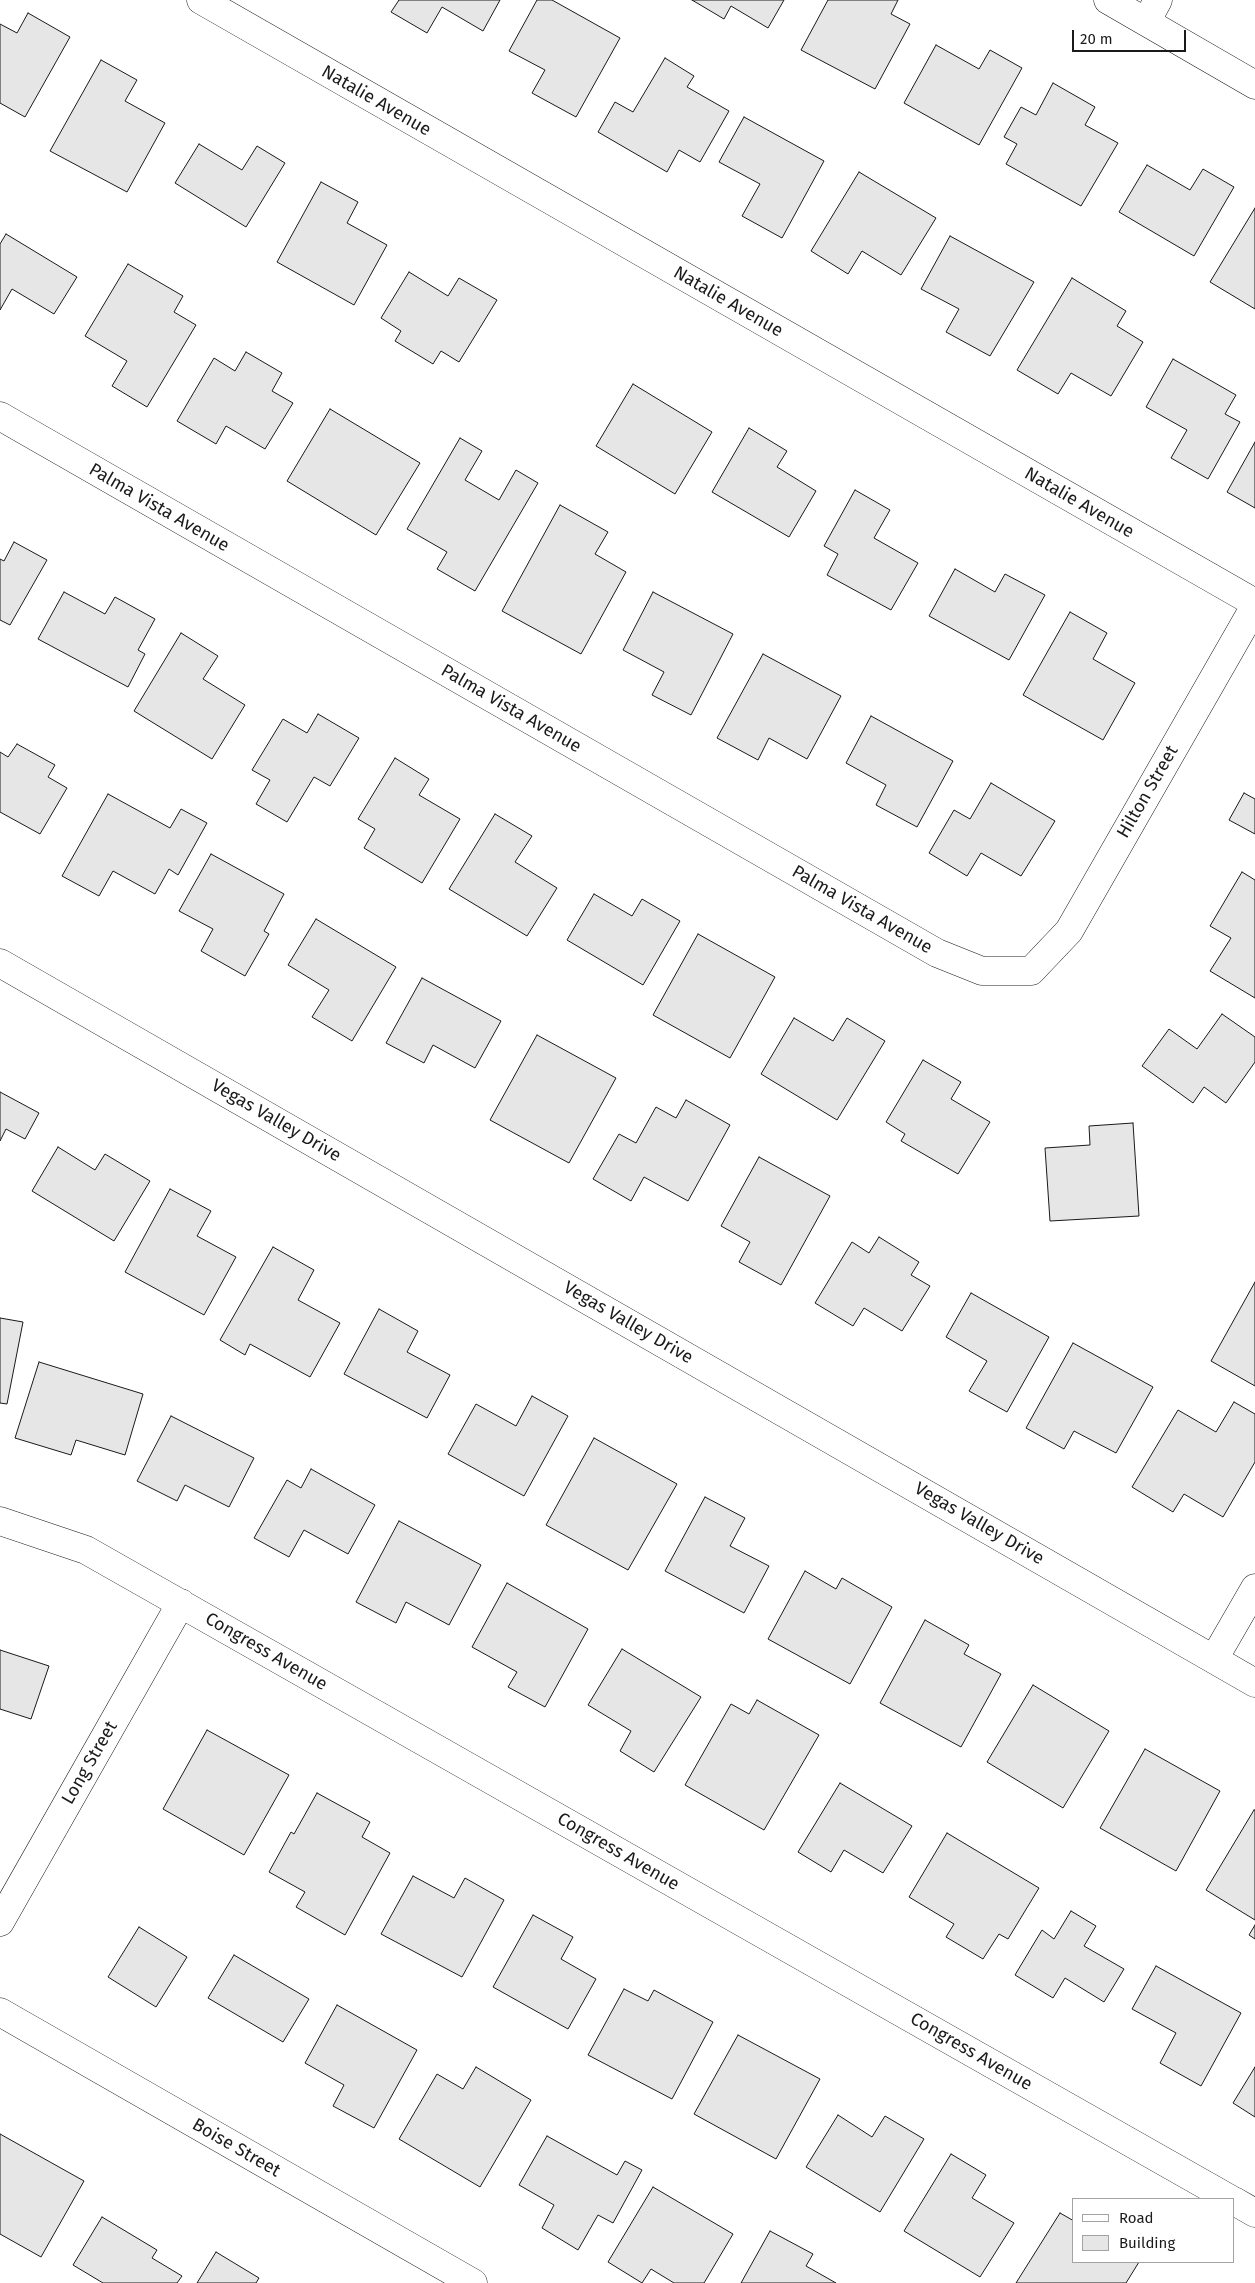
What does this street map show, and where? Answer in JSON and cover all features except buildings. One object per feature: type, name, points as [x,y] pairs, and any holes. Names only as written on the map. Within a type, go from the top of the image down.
[{"type":"street","name":"Natalie Avenue","points":[[200,0],[1255,604]]},
{"type":"street","points":[[1108,0],[1152,11],[1255,85]]},
{"type":"street","name":"Palma Vista Avenue","points":[[0,416],[937,954],[982,971],[1030,971]]},
{"type":"street","name":"Hilton Street","points":[[1030,971],[1069,931],[1255,604]]},
{"type":"street","name":"Vegas Valley Drive","points":[[0,963],[1255,1683]]},
{"type":"street","name":"Congress Avenue","points":[[0,1521],[86,1550],[1228,2198]]},
{"type":"street","points":[[1214,1659],[1255,1588]]},
{"type":"street","name":"Long Street","points":[[0,1922],[180,1604]]},
{"type":"street","name":"Boise Street","points":[[0,2012],[473,2283]]},
{"type":"street","points":[[1235,2202],[1255,2214]]}]
